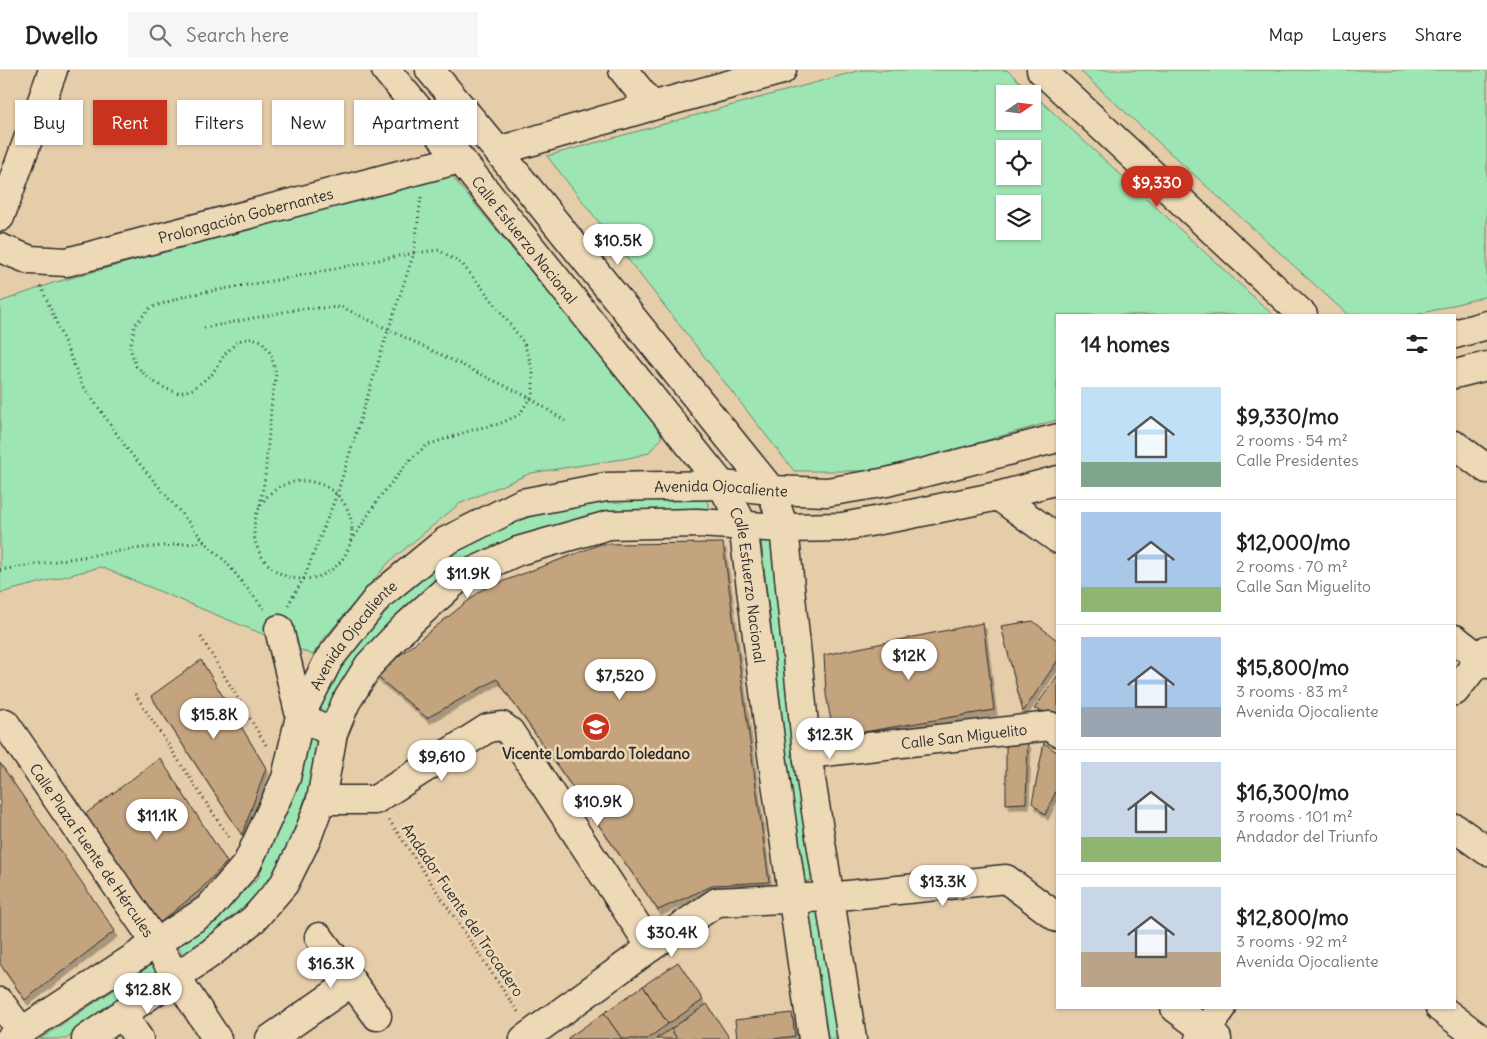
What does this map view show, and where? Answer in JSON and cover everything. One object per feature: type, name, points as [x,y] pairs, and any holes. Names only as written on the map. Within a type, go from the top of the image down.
[{"type":"street","points":[[0,217],[53,70]]},
{"type":"street","name":"Calle Esfuerzo Nacional","points":[[386,70],[460,159],[722,485],[743,525],[772,755],[813,1039]]},
{"type":"street","points":[[430,70],[498,151],[771,490],[784,528],[807,754],[852,1039]]},
{"type":"street","points":[[623,70],[652,106]]},
{"type":"street","points":[[498,151],[782,70]]},
{"type":"street","points":[[1041,70],[1301,314]]},
{"type":"street","name":"Prolongación Gobernantes","points":[[0,248],[30,260],[67,262],[460,159]]},
{"type":"street","points":[[1456,334],[1487,325]]},
{"type":"street","points":[[1456,374],[1487,366]]},
{"type":"street","name":"Avenida Ojocaliente","points":[[16,1035],[208,909],[247,864],[286,778],[300,716],[329,659],[379,596],[446,541],[522,503],[606,487],[722,485],[771,490],[827,492],[887,482],[1056,439]]},
{"type":"street","points":[[1456,446],[1487,469]]},
{"type":"street","name":"Avenida Ojocaliente","points":[[86,1039],[176,978],[254,919],[284,884],[307,838],[321,800],[333,733],[346,702],[369,665],[405,627],[459,578],[518,551],[609,525],[697,523],[784,528],[842,526],[902,516],[998,496],[1056,481]]},
{"type":"street","points":[[998,496],[1056,538]]},
{"type":"street","points":[[279,629],[300,716],[333,733]]},
{"type":"street","points":[[1456,640],[1485,658],[1456,690]]},
{"type":"street","name":"Calle Plaza Fuente de Hércules","points":[[5,723],[156,944],[176,978],[217,1039]]},
{"type":"street","points":[[321,800],[375,800],[488,728],[502,726],[510,732],[651,947]]},
{"type":"street","name":"Calle San Miguelito","points":[[807,754],[1050,726],[1056,730]]},
{"type":"street","points":[[1456,829],[1487,851]]},
{"type":"street","points":[[528,1036],[717,902],[829,897],[1006,879],[1056,916]]},
{"type":"street","points":[[319,937],[377,1016]]},
{"type":"street","points":[[270,1039],[352,982]]},
{"type":"street","points":[[0,1002],[16,1035]]},
{"type":"street","points":[[1176,1009],[1207,1036],[1221,1009]]},
{"type":"street","points":[[1441,1009],[1482,1039]]},
{"type":"street","points":[[122,1014],[139,1039]]},
{"type":"path","points":[[30,260],[82,384],[128,450],[205,542],[226,562],[279,629],[294,594],[304,578],[337,494],[414,254],[424,167]]},
{"type":"path","points":[[439,250],[463,265],[524,343],[533,371],[533,394],[519,415],[499,424],[475,429],[427,445],[409,461],[379,498],[351,542],[342,562],[328,574],[288,579],[269,567],[256,548],[254,526],[265,477],[276,375],[271,354],[262,341],[252,338],[238,341],[225,354],[212,374],[193,389],[179,393],[166,389],[151,380],[136,366],[130,348],[134,325],[150,308],[188,294],[283,279],[414,254],[439,250]]},
{"type":"path","points":[[204,328],[298,309],[342,308],[530,398],[565,421]]},
{"type":"path","points":[[260,505],[276,489],[296,481],[318,483],[337,494],[348,510],[353,528],[351,542]]},
{"type":"path","points":[[0,570],[132,549],[205,542]]},
{"type":"path","points":[[201,637],[286,778]]},
{"type":"path","points":[[135,694],[247,864]]},
{"type":"path","name":"Andador Fuente del Trocadero","points":[[375,800],[528,1036]]},
{"type":"green space","points":[[861,70],[1007,70],[1023,85],[996,85],[996,130],[1041,130],[1041,101],[1272,314],[1056,314],[1056,420],[880,471],[794,471],[547,156]]},
{"type":"green space","points":[[1079,70],[1487,70],[1487,296],[1420,314],[1347,314]]},
{"type":"green space","points":[[449,173],[660,427],[661,439],[648,453],[629,458],[531,473],[459,504],[389,562],[322,641],[313,655],[101,567],[0,593],[0,302],[53,283]]},
{"type":"green space","points":[[706,499],[712,514],[614,514],[554,526],[509,542],[328,722],[311,712],[369,628],[397,597],[454,551],[509,525],[548,510],[597,501]]},
{"type":"green space","points":[[776,539],[812,880],[800,883],[761,540]]},
{"type":"green space","points":[[311,737],[324,742],[296,825],[268,886],[193,949],[183,954],[178,945],[229,905],[258,878]]},
{"type":"green space","points":[[824,905],[844,1039],[821,1039],[802,907]]},
{"type":"green space","points":[[156,962],[162,974],[66,1039],[40,1039]]},
{"type":"building","points":[[723,543],[769,882],[714,885],[658,910],[497,679],[427,718],[375,675],[483,589],[601,544]]},
{"type":"building","points":[[1033,621],[1056,639],[1056,663],[1023,712],[1001,626]]},
{"type":"building","points":[[983,623],[994,710],[834,737],[826,694],[824,655]]},
{"type":"building","points":[[201,660],[266,768],[242,835],[151,696]]},
{"type":"building","points":[[1056,678],[1056,714],[1034,709]]},
{"type":"building","points":[[1028,742],[1026,803],[1006,804],[1006,746]]},
{"type":"building","points":[[1044,743],[1056,752],[1056,791],[1045,815],[1032,803]]},
{"type":"building","points":[[160,758],[227,862],[199,891],[157,925],[84,815]]},
{"type":"building","points":[[0,763],[115,931],[25,1000],[0,964]]},
{"type":"building","points":[[678,962],[703,1000],[668,1024],[643,986]]},
{"type":"building","points":[[643,986],[668,1024],[647,1039],[622,1039],[604,1013]]},
{"type":"building","points":[[707,1004],[730,1039],[677,1039],[671,1029]]},
{"type":"building","points":[[604,1013],[622,1039],[568,1039],[568,1038]]},
{"type":"building","points":[[792,1013],[795,1036],[773,1039],[737,1039],[735,1020]]},
{"type":"building","points":[[671,1029],[677,1039],[656,1039]]},
{"type":"place","name":"Vicente Lombardo Toledano","points":[[596,727]]}]
